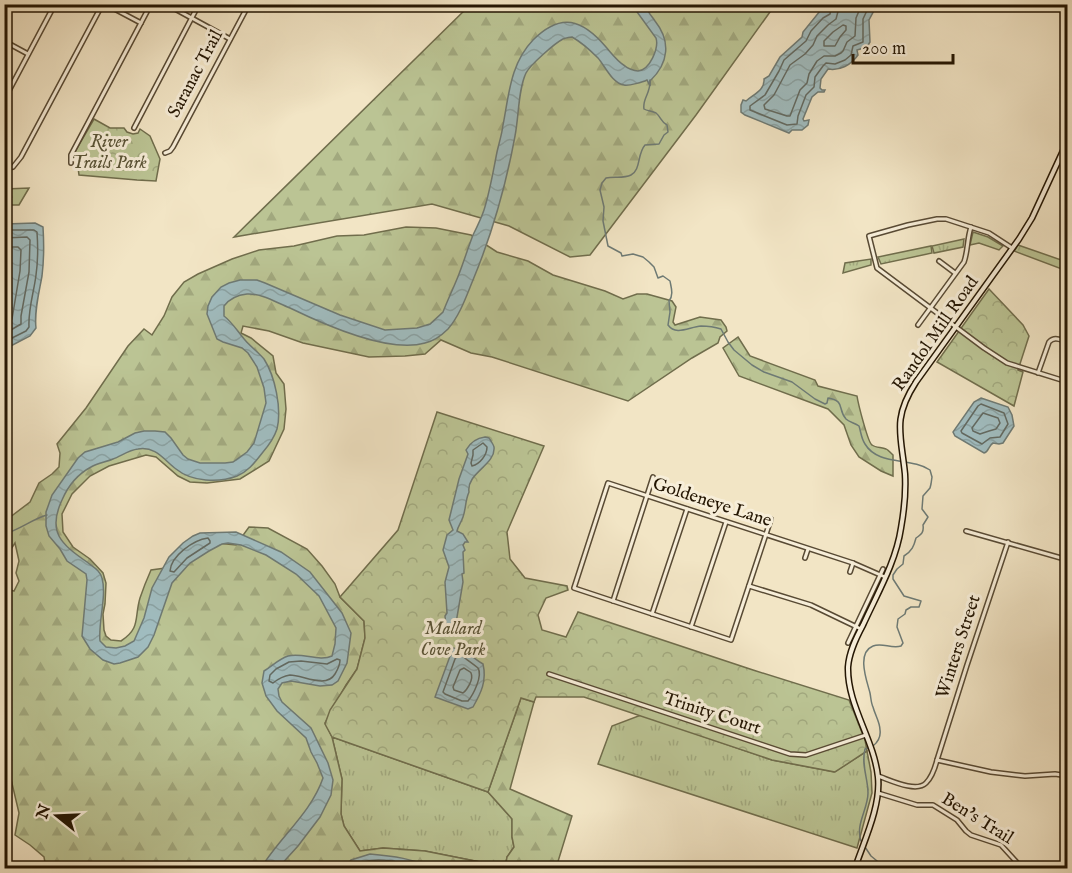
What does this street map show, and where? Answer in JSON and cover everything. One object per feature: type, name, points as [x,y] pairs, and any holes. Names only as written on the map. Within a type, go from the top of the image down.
[{"type":"main road","name":"Randol Mill Road","points":[[855,868],[873,815],[878,793],[878,776],[872,751],[851,691],[848,671],[858,628],[895,552],[901,529],[905,473],[900,416],[907,397],[1032,218],[1068,140]]},
{"type":"street","points":[[4,100],[55,4]]},
{"type":"street","points":[[71,163],[71,155],[151,4]]},
{"type":"street","points":[[166,4],[230,39]]},
{"type":"street","points":[[134,128],[199,4]]},
{"type":"street","name":"Saranac Trail","points":[[165,153],[173,147],[249,4]]},
{"type":"street","points":[[4,169],[13,168],[21,157],[102,7],[109,6],[141,23]]},
{"type":"street","points":[[4,41],[28,54]]},
{"type":"street","points":[[1012,248],[996,237],[941,219],[869,236],[877,267],[930,308],[1000,359],[1068,382]]},
{"type":"street","points":[[918,325],[965,258],[971,227]]},
{"type":"street","points":[[939,261],[955,273]]},
{"type":"street","points":[[1038,373],[1049,342],[1056,338],[1068,342]]},
{"type":"street","points":[[653,477],[613,601],[731,640],[771,519]]},
{"type":"street","name":"Goldeneye Lane","points":[[613,601],[574,588],[608,483],[853,563],[882,576]]},
{"type":"street","points":[[652,614],[687,509]]},
{"type":"street","points":[[691,627],[726,522]]},
{"type":"street","points":[[966,531],[1068,560]]},
{"type":"street","name":"Winters Street","points":[[878,776],[920,787],[930,778],[1008,542]]},
{"type":"street","points":[[805,558],[808,549]]},
{"type":"street","points":[[850,572],[853,563]]},
{"type":"street","name":"Randol Mill Road","points":[[882,576],[883,569]]},
{"type":"street","points":[[749,586],[811,605],[858,628]]},
{"type":"street","name":"Randol Mill Road","points":[[848,643],[858,628]]},
{"type":"street","name":"Trinity Court","points":[[549,674],[799,756],[813,754],[866,735]]},
{"type":"street","points":[[937,760],[991,772],[1025,776],[1055,774],[1068,776]]},
{"type":"street","name":"Ben's Trail","points":[[878,793],[917,805],[933,805],[957,820],[971,835],[1001,845],[1022,868]]},
{"type":"green space","points":[[470,5],[775,5],[696,115],[590,255],[570,257],[509,226],[432,204],[234,237]]},
{"type":"green space","name":"River Trails Park","points":[[94,119],[110,128],[124,128],[133,134],[138,133],[140,129],[150,136],[160,159],[156,181],[79,175],[77,160],[73,155]]},
{"type":"green space","points":[[29,188],[19,205],[5,205],[5,189]]},
{"type":"green space","points":[[406,227],[436,228],[471,235],[497,252],[528,261],[553,275],[623,299],[637,294],[647,294],[672,301],[676,307],[673,322],[675,325],[700,317],[721,320],[727,331],[720,337],[718,343],[628,401],[492,357],[471,353],[441,340],[425,354],[369,357],[303,343],[269,331],[243,326],[241,333],[273,356],[276,373],[284,384],[286,409],[284,429],[269,461],[240,479],[207,483],[190,482],[178,476],[156,457],[146,455],[109,466],[90,476],[72,494],[62,514],[63,532],[73,547],[90,559],[103,573],[106,583],[104,630],[106,636],[111,640],[121,641],[132,632],[140,598],[151,570],[173,567],[216,543],[236,545],[249,527],[268,528],[307,549],[335,584],[340,597],[364,621],[365,638],[357,669],[325,723],[332,737],[342,779],[341,814],[344,826],[360,851],[383,848],[425,851],[495,865],[500,868],[46,868],[44,857],[15,835],[19,813],[4,741],[4,591],[7,589],[14,591],[19,581],[16,573],[19,561],[15,543],[5,561],[5,521],[30,502],[39,483],[59,467],[60,453],[57,444],[86,408],[128,346],[144,329],[152,335],[172,297],[184,282],[232,259],[259,250]]},
{"type":"green space","points":[[973,232],[988,237],[1003,246],[999,250],[979,243],[970,245]]},
{"type":"green space","points":[[964,239],[963,247],[934,253],[932,246]]},
{"type":"green space","points":[[1018,245],[1067,262],[1067,271],[1014,251]]},
{"type":"green space","points":[[931,246],[932,253],[881,264],[878,257]]},
{"type":"green space","points":[[871,259],[871,265],[843,273],[845,263]]},
{"type":"green space","points":[[989,289],[1023,325],[1029,336],[1018,370],[1023,372],[1014,406],[937,362]]},
{"type":"green space","points":[[738,337],[750,356],[815,380],[818,386],[857,396],[870,443],[887,449],[893,455],[893,476],[859,457],[851,445],[844,425],[828,409],[739,376],[723,348]]},
{"type":"green space","name":"Mallard Cove Park","points":[[437,412],[544,446],[507,532],[510,559],[525,578],[567,586],[568,590],[546,598],[538,615],[542,630],[566,637],[578,612],[849,700],[867,751],[835,772],[772,760],[584,697],[536,697],[534,702],[521,698],[488,792],[332,737],[325,724],[330,710],[357,669],[365,638],[364,621],[340,597],[398,530]]},
{"type":"green space","points":[[521,698],[534,702],[510,789],[572,816],[556,868],[505,868],[507,857],[514,847],[512,819],[488,792]]},
{"type":"green space","points":[[641,715],[772,760],[834,772],[867,751],[872,793],[857,848],[598,764],[612,726]]},
{"type":"green space","points":[[332,737],[488,792],[512,818],[514,847],[507,857],[505,868],[425,851],[383,848],[360,851],[344,826],[341,814],[342,779]]},
{"type":"water","points":[[632,5],[646,5],[664,36],[666,52],[661,67],[650,81],[650,86],[647,80],[629,85],[620,84],[612,78],[595,55],[572,37],[563,39],[554,45],[528,69],[521,87],[511,154],[492,227],[462,306],[448,329],[425,343],[393,344],[356,336],[263,297],[247,294],[234,297],[224,306],[224,316],[264,359],[271,374],[278,403],[276,432],[254,463],[237,476],[222,480],[206,480],[182,473],[155,452],[144,449],[135,450],[86,470],[74,481],[62,500],[56,521],[59,536],[70,549],[98,571],[102,578],[104,593],[100,641],[106,647],[116,648],[134,641],[144,618],[152,588],[169,557],[183,543],[200,533],[236,532],[281,552],[310,572],[342,613],[351,633],[347,663],[338,681],[332,685],[320,686],[291,681],[282,683],[278,689],[282,702],[311,728],[328,763],[333,780],[331,795],[320,817],[278,868],[261,868],[303,814],[318,791],[323,778],[306,738],[277,711],[266,696],[262,683],[264,671],[288,656],[327,658],[332,656],[336,628],[319,596],[296,574],[266,555],[241,545],[222,544],[190,563],[172,583],[154,635],[148,647],[138,657],[114,664],[103,660],[90,649],[82,636],[86,574],[67,561],[49,536],[46,512],[52,495],[78,458],[85,452],[144,431],[165,432],[183,455],[200,463],[233,462],[247,452],[254,443],[266,403],[264,388],[257,367],[248,353],[242,348],[217,339],[207,314],[212,297],[221,287],[229,283],[240,280],[257,280],[340,315],[385,330],[417,328],[430,324],[443,312],[484,210],[509,91],[519,59],[525,49],[543,31],[553,25],[571,22],[588,30],[626,67],[636,71],[642,70],[653,58],[657,42]]},
{"type":"water","points":[[829,5],[877,5],[869,20],[870,42],[867,47],[857,50],[858,55],[849,64],[837,69],[828,69],[821,79],[820,88],[825,90],[824,92],[818,92],[812,97],[803,119],[804,121],[809,120],[808,125],[802,130],[792,130],[789,133],[741,112],[743,100],[746,101],[761,89],[764,79],[769,76],[780,57],[802,37],[803,32],[820,11],[826,11]]},
{"type":"water","points":[[35,223],[43,227],[44,245],[42,276],[36,309],[36,328],[30,336],[5,349],[5,224]]},
{"type":"water","points":[[981,398],[1008,407],[1014,426],[1003,443],[993,443],[984,453],[955,436],[953,432],[974,402]]},
{"type":"water","points":[[489,438],[493,444],[493,453],[491,459],[469,485],[464,514],[457,531],[463,534],[468,542],[463,545],[465,550],[463,552],[463,582],[455,627],[451,628],[446,627],[445,582],[449,567],[443,550],[447,535],[453,530],[449,520],[468,454],[466,450],[474,441]]},
{"type":"water","points":[[453,648],[465,652],[483,664],[482,687],[473,707],[468,709],[435,697]]},
{"type":"water","points":[[370,854],[403,858],[435,868],[398,866],[345,868],[351,860]]},
{"type":"waterway","points":[[650,80],[644,109],[658,115],[667,125],[668,132],[659,144],[645,145],[634,173],[625,177],[606,178],[602,183],[600,190],[608,246],[621,253],[622,256],[633,254],[643,257],[654,267],[658,278],[663,276],[670,281],[672,294],[669,301],[668,325],[671,328],[679,330],[701,326],[721,329],[734,350],[752,365],[792,382],[825,404],[828,398],[837,401],[843,415],[859,426],[864,442],[878,456],[930,470],[931,484],[923,496],[922,509],[928,517],[923,525],[922,533],[916,538],[911,550],[904,556],[903,564],[893,575],[893,579],[904,596],[921,601],[919,607],[911,607],[898,619],[897,627],[903,643],[901,646],[876,645],[865,655],[865,675],[880,727],[880,737],[873,746]]},
{"type":"waterway","points":[[4,534],[47,515]]},
{"type":"waterway","points":[[861,841],[860,829],[868,793],[864,755],[865,749],[868,748]]},
{"type":"waterway","points":[[865,847],[883,868]]}]
